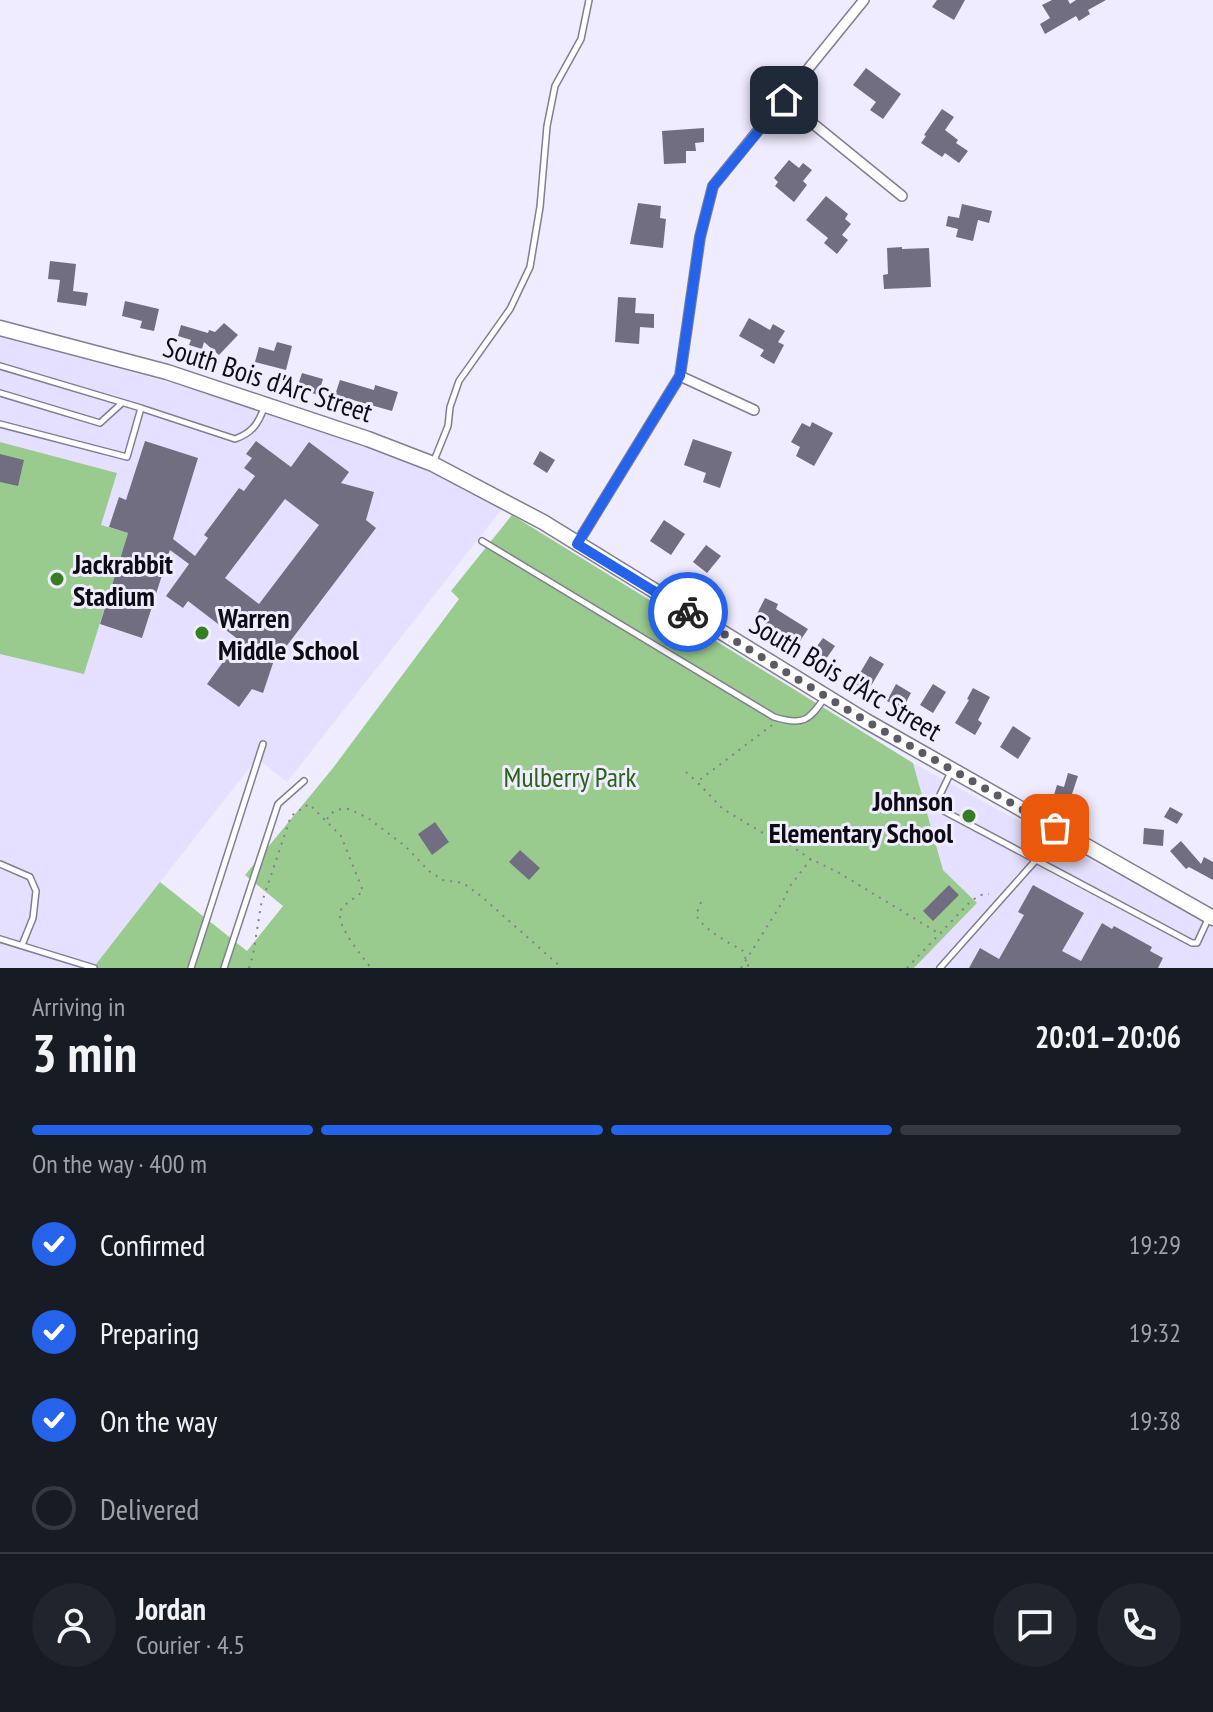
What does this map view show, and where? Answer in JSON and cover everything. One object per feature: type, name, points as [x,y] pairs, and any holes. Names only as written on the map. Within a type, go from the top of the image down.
[{"type":"main road","name":"South Bois d'Arc Street","points":[[0,328],[167,372],[433,464],[543,522],[825,696],[1211,918]]},
{"type":"street","points":[[577,544],[680,376],[700,237],[713,186],[864,0]]},
{"type":"street","points":[[784,100],[902,196]]},
{"type":"street","points":[[680,376],[754,410]]},
{"type":"lane","points":[[433,464],[448,426],[450,407],[459,381],[510,309],[530,267],[540,207],[547,126],[555,86],[581,39],[589,0]]},
{"type":"lane","points":[[0,366],[235,439],[253,430],[265,404]]},
{"type":"lane","points":[[0,393],[100,423],[123,402]]},
{"type":"lane","points":[[0,424],[127,457],[141,408]]},
{"type":"lane","points":[[482,541],[779,719],[807,720],[825,696]]},
{"type":"lane","points":[[191,968],[263,744]]},
{"type":"lane","points":[[952,770],[938,799],[944,811],[1192,943],[1197,943],[1211,918]]},
{"type":"lane","points":[[224,968],[278,804],[304,781]]},
{"type":"lane","points":[[940,968],[1036,860]]},
{"type":"lane","points":[[0,864],[30,877],[36,891],[33,918],[22,945]]},
{"type":"lane","points":[[0,939],[94,968]]},
{"type":"path","points":[[697,782],[779,719]]},
{"type":"path","points":[[686,772],[723,809],[763,833],[779,837],[940,934]]},
{"type":"path","points":[[249,968],[261,905],[291,816],[309,804],[341,836],[363,891],[342,908],[340,915],[348,937],[371,968]]},
{"type":"path","points":[[325,821],[331,813],[341,809],[349,809],[368,818],[405,846],[429,871],[443,880],[463,883],[481,896],[562,968]]},
{"type":"path","points":[[741,968],[786,892],[811,859]]},
{"type":"path","points":[[907,968],[970,902],[980,895],[989,894]]},
{"type":"path","points":[[701,902],[696,915],[699,920],[743,951],[749,968]]},
{"type":"shaded area","name":"Warren Middle School","points":[[0,336],[181,386],[362,443],[420,465],[502,509],[287,782],[257,758],[93,968],[0,968]]},
{"type":"shaded area","name":"Johnson Elementary School","points":[[913,763],[1213,927],[1213,968],[914,968],[977,903],[943,870]]},
{"type":"green space","name":"Jackrabbit Stadium","points":[[0,442],[117,473],[101,525],[128,533],[84,674],[0,654]]},
{"type":"green space","name":"Mulberry Park","points":[[512,515],[913,763],[943,870],[977,903],[914,968],[93,968],[160,882],[247,951],[283,906],[245,875],[333,768],[459,599],[451,591]]},
{"type":"building","points":[[937,0],[965,0],[954,20],[932,7]]},
{"type":"building","points":[[1052,0],[1068,0],[1070,4],[1076,0],[1106,0],[1088,10],[1090,14],[1079,21],[1076,16],[1045,34],[1040,24],[1050,18],[1042,5]]},
{"type":"building","points":[[866,68],[901,94],[883,119],[870,110],[876,102],[853,85]]},
{"type":"building","points":[[942,109],[954,117],[945,130],[968,151],[959,163],[945,153],[942,157],[921,143]]},
{"type":"building","points":[[704,128],[704,142],[695,143],[696,151],[686,151],[686,163],[664,164],[662,131]]},
{"type":"building","points":[[789,160],[799,168],[803,163],[812,170],[803,181],[807,185],[794,202],[775,186],[778,182],[774,178]]},
{"type":"building","points":[[826,196],[848,214],[845,219],[851,224],[842,235],[848,240],[837,254],[824,243],[828,238],[806,220]]},
{"type":"building","points":[[638,203],[661,206],[660,218],[666,219],[663,248],[630,244]]},
{"type":"building","points":[[962,204],[992,211],[989,223],[978,220],[973,241],[956,237],[958,229],[946,226],[948,216],[959,218]]},
{"type":"building","points":[[887,248],[929,248],[931,287],[884,289],[883,275],[888,274]]},
{"type":"building","points":[[50,261],[76,264],[73,291],[88,293],[86,306],[57,302],[60,280],[48,279]]},
{"type":"building","points":[[618,297],[636,298],[635,313],[654,314],[654,328],[640,327],[639,344],[615,342]]},
{"type":"building","points":[[125,301],[159,309],[154,331],[140,328],[142,321],[122,316]]},
{"type":"building","points":[[749,318],[770,330],[773,324],[785,331],[778,342],[784,345],[774,364],[760,356],[764,350],[739,336]]},
{"type":"building","points":[[224,323],[238,335],[219,355],[204,342],[202,349],[189,345],[191,340],[178,336],[181,325],[208,333],[209,330],[215,332]]},
{"type":"building","points":[[277,342],[292,346],[286,370],[255,362],[259,347],[274,351]]},
{"type":"building","points":[[302,373],[323,379],[318,395],[297,388]]},
{"type":"building","points":[[340,380],[374,390],[375,385],[398,392],[392,411],[335,395]]},
{"type":"building","points":[[812,422],[833,433],[814,466],[796,456],[800,447],[791,442],[802,423],[810,427]]},
{"type":"building","points":[[693,439],[732,452],[720,488],[703,482],[706,473],[684,465]]},
{"type":"building","points":[[145,441],[198,458],[173,539],[195,556],[208,538],[204,535],[239,488],[244,491],[255,476],[244,468],[252,458],[246,454],[256,441],[291,467],[309,442],[349,472],[341,483],[374,492],[366,520],[376,528],[279,656],[276,654],[263,693],[252,689],[239,707],[207,684],[239,640],[188,601],[183,608],[166,596],[189,564],[170,550],[142,638],[100,624],[128,533],[109,527],[119,497],[126,500]],"holes":[[[285,499],[319,525],[259,604],[225,578]]]},
{"type":"building","points":[[540,451],[555,460],[547,473],[533,464]]},
{"type":"building","points":[[0,454],[24,460],[18,486],[0,482]]},
{"type":"building","points":[[664,520],[685,534],[671,555],[650,541]]},
{"type":"building","points":[[706,545],[721,556],[707,573],[693,562]]},
{"type":"building","points":[[765,598],[778,604],[776,609],[808,629],[798,644],[755,618]]},
{"type":"building","points":[[823,638],[835,646],[826,659],[814,650]]},
{"type":"building","points":[[870,656],[884,664],[868,691],[854,683]]},
{"type":"building","points":[[896,684],[911,693],[902,710],[887,701]]},
{"type":"building","points":[[933,684],[946,692],[933,713],[920,705]]},
{"type":"building","points":[[973,688],[990,697],[978,720],[982,723],[975,735],[955,723]]},
{"type":"building","points":[[1013,726],[1031,738],[1018,759],[1000,747]]},
{"type":"building","points":[[1068,773],[1078,776],[1070,800],[1054,795],[1057,785],[1064,787]]},
{"type":"building","points":[[1170,807],[1183,814],[1177,824],[1164,817]]},
{"type":"building","points":[[435,822],[449,842],[432,855],[418,834]]},
{"type":"building","points":[[1144,828],[1164,830],[1163,846],[1143,844]]},
{"type":"building","points":[[1181,841],[1201,864],[1204,857],[1213,862],[1213,880],[1189,867],[1186,869],[1170,851]]},
{"type":"building","points":[[520,850],[540,868],[529,880],[509,862]]},
{"type":"building","points":[[949,885],[959,895],[933,921],[923,911]]},
{"type":"building","points":[[1033,885],[1084,913],[1062,951],[1081,961],[1102,923],[1112,929],[1114,926],[1152,947],[1150,951],[1163,958],[1158,968],[969,968],[980,948],[999,959],[1024,915],[1018,912]]},
{"type":"way so far","points":[[688,612],[866,721],[1055,828]]},
{"type":"place","name":"Jackrabbit Stadium","points":[[57,579]]},
{"type":"place","name":"Warren Middle School","points":[[202,633]]},
{"type":"place","name":"Johnson Elementary School","points":[[969,816]]},
{"type":"route","points":[[688,612],[577,544],[680,376],[700,237],[713,186],[784,100]]}]
